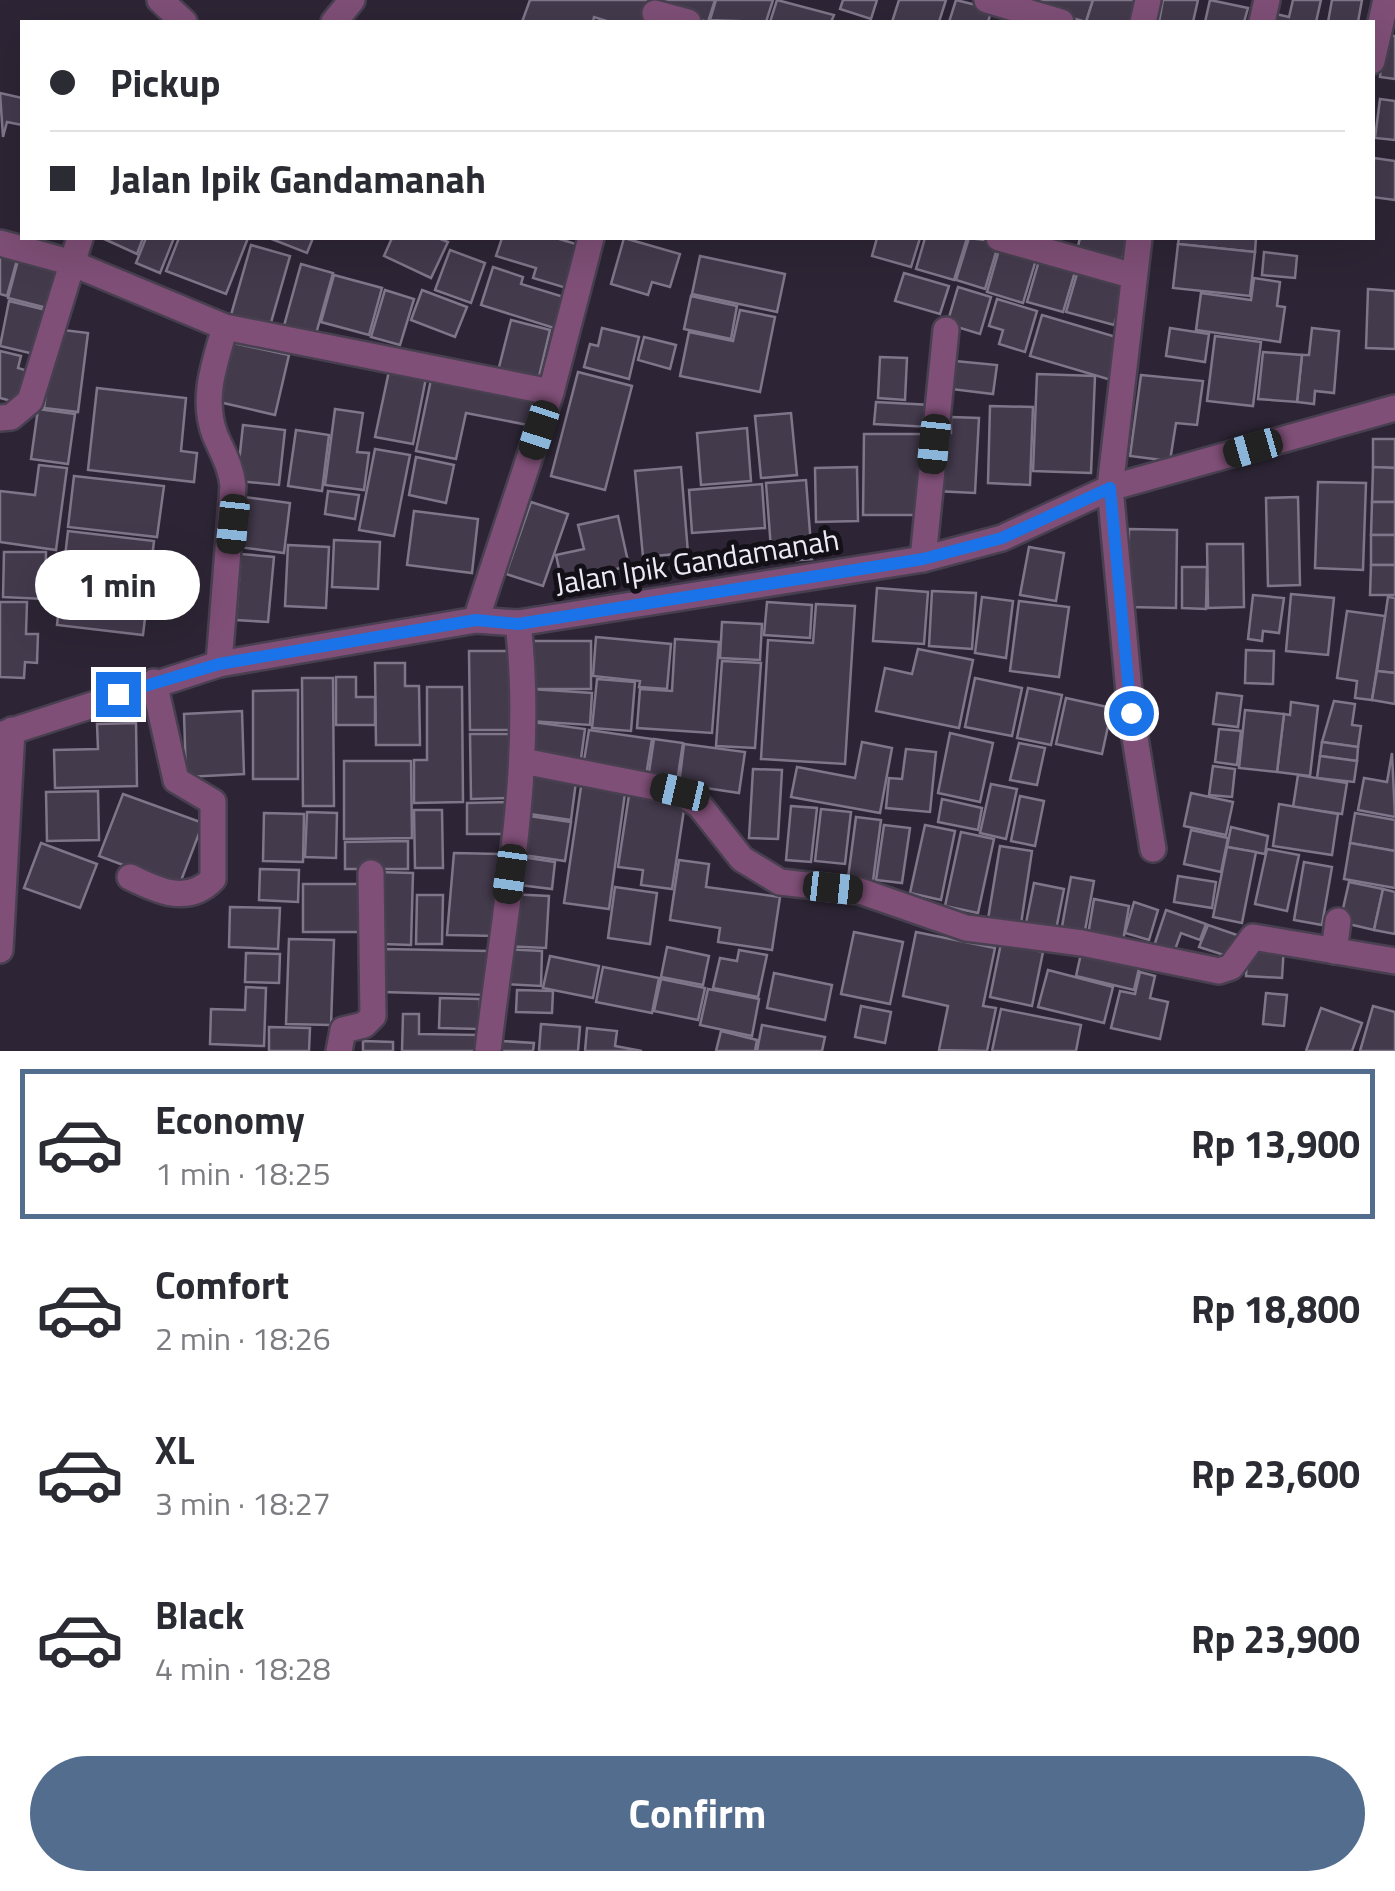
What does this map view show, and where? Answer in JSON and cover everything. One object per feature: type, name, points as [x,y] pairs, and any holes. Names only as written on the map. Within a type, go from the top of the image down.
[{"type":"street","points":[[160,0],[182,20]]},
{"type":"street","points":[[336,20],[352,0]]},
{"type":"street","points":[[988,0],[1054,20]]},
{"type":"street","points":[[1375,48],[1386,0]]},
{"type":"street","points":[[655,12],[681,20]]},
{"type":"street","points":[[0,418],[23,410],[34,392],[69,262],[79,240]]},
{"type":"street","points":[[476,620],[551,392],[590,240]]},
{"type":"street","points":[[1007,240],[1134,276]]},
{"type":"street","points":[[1139,240],[1110,488],[1131,713],[1153,850]]},
{"type":"street","points":[[0,243],[69,262],[224,327],[551,392]]},
{"type":"street","points":[[219,664],[233,486],[231,466],[208,409],[208,389],[224,327]]},
{"type":"street","points":[[923,559],[946,330]]},
{"type":"street","name":"Jalan Ipik Gandamanah","points":[[6,733],[219,664],[476,620],[518,624],[923,559],[1002,538],[1110,488],[1395,408]]},
{"type":"street","points":[[488,1051],[524,762],[524,674],[518,624]]},
{"type":"street","points":[[130,877],[176,894],[192,894],[213,879],[213,802],[176,780],[154,682]]},
{"type":"street","points":[[0,950],[6,733]]},
{"type":"street","points":[[524,762],[680,792],[700,806],[754,871],[780,882],[860,891],[966,928],[1082,943],[1219,971],[1228,970],[1253,937],[1395,961]]},
{"type":"street","points":[[339,1051],[343,1030],[364,1025],[372,1016],[371,873]]},
{"type":"street","points":[[1334,951],[1338,921]]},
{"type":"building","points":[[530,0],[653,0],[646,20],[523,20]]},
{"type":"building","points":[[663,0],[715,0],[709,20],[661,8]]},
{"type":"building","points":[[716,0],[773,0],[767,20],[710,20]]},
{"type":"building","points":[[777,0],[834,15],[832,20],[771,20]]},
{"type":"building","points":[[843,0],[877,0],[871,19],[840,9]]},
{"type":"building","points":[[899,0],[946,0],[940,20],[893,20]]},
{"type":"building","points":[[956,0],[992,9],[989,20],[950,20]]},
{"type":"building","points":[[1011,0],[1093,0],[1087,20]]},
{"type":"building","points":[[1093,0],[1141,0],[1137,20],[1087,20]]},
{"type":"building","points":[[1163,0],[1198,0],[1193,20],[1159,20]]},
{"type":"building","points":[[1210,0],[1248,8],[1245,20],[1205,20]]},
{"type":"building","points":[[1293,0],[1321,0],[1316,20],[1274,20],[1276,14],[1289,17]]},
{"type":"building","points":[[1332,0],[1362,0],[1358,20],[1328,20]]},
{"type":"building","points":[[1384,35],[1395,36],[1395,79],[1380,77]]},
{"type":"building","points":[[0,93],[20,98],[20,125],[7,122],[3,137]]},
{"type":"building","points":[[1380,99],[1395,101],[1395,140],[1375,138]]},
{"type":"building","points":[[1375,158],[1395,161],[1395,200],[1375,197]]},
{"type":"building","points":[[106,240],[142,240],[137,254]]},
{"type":"building","points":[[145,240],[173,240],[160,273],[136,263]]},
{"type":"building","points":[[178,240],[247,240],[226,294],[166,271]]},
{"type":"building","points":[[274,240],[312,240],[307,253]]},
{"type":"building","points":[[391,240],[448,242],[431,278],[384,256]]},
{"type":"building","points":[[501,240],[563,240],[586,247],[573,290],[533,278],[536,268],[496,256]]},
{"type":"building","points":[[623,240],[680,254],[670,287],[652,282],[648,295],[611,284]]},
{"type":"building","points":[[876,240],[919,240],[911,267],[872,256]]},
{"type":"building","points":[[924,240],[966,240],[954,280],[916,269]]},
{"type":"building","points":[[968,240],[999,242],[985,289],[956,280]]},
{"type":"building","points":[[1080,240],[1127,240],[1121,263],[1077,250]]},
{"type":"building","points":[[1179,240],[1256,240],[1255,252],[1178,244]]},
{"type":"building","points":[[1001,243],[1038,253],[1023,303],[987,292]]},
{"type":"building","points":[[1178,244],[1255,252],[1250,296],[1173,288]]},
{"type":"building","points":[[251,245],[290,256],[268,333],[229,322]]},
{"type":"building","points":[[450,250],[485,263],[471,303],[435,290]]},
{"type":"building","points":[[1264,252],[1297,256],[1295,278],[1262,275]]},
{"type":"building","points":[[20,253],[41,258],[39,267],[57,271],[47,308],[8,298]]},
{"type":"building","points":[[1041,254],[1077,265],[1063,312],[1027,302]]},
{"type":"building","points":[[0,256],[17,260],[7,296],[0,294]]},
{"type":"building","points":[[700,256],[785,274],[777,312],[692,294]]},
{"type":"building","points":[[301,264],[333,273],[314,341],[282,333]]},
{"type":"building","points":[[493,267],[523,277],[521,284],[564,297],[554,328],[481,305]]},
{"type":"building","points":[[1079,267],[1127,281],[1114,325],[1066,312]]},
{"type":"building","points":[[904,273],[949,286],[940,314],[895,301]]},
{"type":"building","points":[[334,275],[382,288],[369,335],[321,322]]},
{"type":"building","points":[[1254,278],[1280,282],[1277,306],[1285,307],[1280,342],[1196,330],[1201,293],[1251,300]]},
{"type":"building","points":[[958,287],[991,297],[980,334],[947,324]]},
{"type":"building","points":[[1368,289],[1395,291],[1395,349],[1366,348]]},
{"type":"building","points":[[385,290],[414,299],[400,345],[371,337]]},
{"type":"building","points":[[422,290],[467,307],[455,337],[411,320]]},
{"type":"building","points":[[691,296],[737,306],[731,339],[684,329]]},
{"type":"building","points":[[997,299],[1037,311],[1025,352],[999,344],[1003,330],[989,326]]},
{"type":"building","points":[[9,301],[46,310],[34,354],[0,346]]},
{"type":"building","points":[[740,310],[775,317],[760,392],[680,376],[689,332],[733,341]]},
{"type":"building","points":[[1042,315],[1123,339],[1111,380],[1030,356]]},
{"type":"building","points":[[511,320],[550,330],[537,385],[497,375]]},
{"type":"building","points":[[602,328],[639,337],[629,379],[584,367],[590,344],[598,346]]},
{"type":"building","points":[[1170,328],[1209,334],[1205,362],[1166,356]]},
{"type":"building","points":[[1312,328],[1339,331],[1334,393],[1315,391],[1314,404],[1297,402],[1302,355],[1309,355]]},
{"type":"building","points":[[55,329],[88,333],[78,412],[44,408]]},
{"type":"building","points":[[1215,336],[1261,342],[1253,406],[1207,401]]},
{"type":"building","points":[[644,337],[676,345],[670,369],[638,360]]},
{"type":"building","points":[[233,343],[289,355],[275,415],[219,402]]},
{"type":"building","points":[[0,351],[21,356],[18,368],[34,373],[26,405],[0,398]]},
{"type":"building","points":[[1263,352],[1302,355],[1297,402],[1258,399]]},
{"type":"building","points":[[880,357],[907,358],[905,400],[878,398]]},
{"type":"building","points":[[955,361],[997,365],[993,394],[951,389]]},
{"type":"building","points":[[433,370],[535,390],[528,425],[466,413],[456,459],[416,451]]},
{"type":"building","points":[[389,371],[426,378],[413,444],[375,437]]},
{"type":"building","points":[[578,372],[632,386],[605,490],[551,476]]},
{"type":"building","points":[[1037,374],[1095,376],[1091,473],[1033,471]]},
{"type":"building","points":[[1141,375],[1203,381],[1197,425],[1176,423],[1170,461],[1130,456]]},
{"type":"building","points":[[97,388],[186,398],[181,451],[197,453],[194,482],[88,470]]},
{"type":"building","points":[[876,402],[931,405],[930,427],[874,424]]},
{"type":"building","points":[[990,406],[1033,407],[1030,485],[988,483]]},
{"type":"building","points":[[38,409],[75,414],[68,464],[31,459]]},
{"type":"building","points":[[335,409],[363,413],[357,452],[369,453],[364,490],[325,485]]},
{"type":"building","points":[[791,413],[797,475],[761,478],[755,416]]},
{"type":"building","points":[[951,417],[979,418],[975,493],[935,491],[938,432],[951,433]]},
{"type":"building","points":[[243,425],[285,430],[279,485],[237,481]]},
{"type":"building","points":[[747,428],[751,481],[701,485],[697,433]]},
{"type":"building","points":[[296,430],[329,435],[322,491],[288,486]]},
{"type":"building","points":[[864,434],[923,434],[922,515],[863,515]]},
{"type":"building","points":[[1373,439],[1395,439],[1395,468],[1373,467]]},
{"type":"building","points":[[375,449],[410,455],[394,536],[359,530]]},
{"type":"building","points":[[416,457],[454,465],[446,503],[409,495]]},
{"type":"building","points":[[39,465],[67,468],[56,550],[0,542],[0,491],[35,495]]},
{"type":"building","points":[[681,467],[688,553],[643,557],[635,471]]},
{"type":"building","points":[[857,467],[858,521],[816,522],[815,468]]},
{"type":"building","points":[[1373,467],[1395,468],[1395,502],[1372,502]]},
{"type":"building","points":[[74,476],[164,486],[157,537],[68,527]]},
{"type":"building","points":[[806,480],[812,559],[772,562],[766,483]]},
{"type":"building","points":[[1318,482],[1366,483],[1363,570],[1315,568]]},
{"type":"building","points":[[762,484],[765,528],[692,533],[689,490]]},
{"type":"building","points":[[328,491],[359,495],[355,519],[325,514]]},
{"type":"building","points":[[244,497],[290,503],[284,553],[238,547]]},
{"type":"building","points":[[1298,497],[1300,585],[1268,586],[1266,498]]},
{"type":"building","points":[[531,502],[568,514],[543,586],[506,574]]},
{"type":"building","points":[[1372,502],[1395,502],[1395,535],[1371,535]]},
{"type":"building","points":[[414,511],[478,519],[472,573],[407,565]]},
{"type":"building","points":[[618,516],[629,566],[562,582],[556,555],[584,549],[578,525]]},
{"type":"building","points":[[1129,529],[1177,530],[1176,608],[1128,607]]},
{"type":"building","points":[[68,531],[154,541],[143,635],[57,625]]},
{"type":"building","points":[[1371,535],[1395,535],[1395,565],[1371,565]]},
{"type":"building","points":[[334,540],[380,542],[378,589],[332,587]]},
{"type":"building","points":[[1207,544],[1243,544],[1244,607],[1208,608]]},
{"type":"building","points":[[288,545],[329,547],[326,608],[285,606]]},
{"type":"building","points":[[1029,547],[1064,553],[1056,601],[1020,595]]},
{"type":"building","points":[[4,552],[46,552],[45,599],[3,597]]},
{"type":"building","points":[[241,554],[274,557],[268,622],[236,620]]},
{"type":"building","points":[[1371,565],[1395,565],[1395,595],[1370,595]]},
{"type":"building","points":[[1182,567],[1207,567],[1206,609],[1182,608]]},
{"type":"building","points":[[877,588],[928,592],[924,644],[873,641]]},
{"type":"building","points":[[932,591],[976,593],[972,649],[929,646]]},
{"type":"building","points":[[1291,594],[1334,598],[1328,655],[1286,651]]},
{"type":"building","points":[[1253,595],[1284,598],[1279,633],[1263,631],[1262,641],[1248,639]]},
{"type":"building","points":[[982,597],[1013,601],[1006,658],[975,653]]},
{"type":"building","points":[[1388,597],[1395,598],[1395,673],[1377,671]]},
{"type":"building","points":[[1019,601],[1069,607],[1059,677],[1010,671]]},
{"type":"building","points":[[0,602],[27,602],[26,634],[38,634],[37,663],[25,662],[24,678],[0,677]]},
{"type":"building","points":[[767,602],[812,605],[810,638],[764,635]]},
{"type":"building","points":[[816,604],[855,606],[845,764],[761,759],[768,640],[813,643]]},
{"type":"building","points":[[1347,611],[1385,616],[1372,700],[1355,698],[1357,681],[1337,678]]},
{"type":"building","points":[[722,622],[762,624],[760,660],[720,658]]},
{"type":"building","points":[[596,637],[671,644],[667,689],[639,687],[640,681],[593,676]]},
{"type":"building","points":[[675,639],[719,642],[712,733],[637,728],[640,689],[672,691]]},
{"type":"building","points":[[527,641],[591,641],[591,689],[527,689]]},
{"type":"building","points":[[918,649],[973,660],[959,728],[876,711],[885,668],[912,674]]},
{"type":"building","points":[[1246,650],[1274,651],[1273,684],[1245,683]]},
{"type":"building","points":[[469,651],[516,651],[516,730],[470,730]]},
{"type":"building","points":[[722,661],[761,663],[755,748],[716,746]]},
{"type":"building","points":[[375,663],[405,663],[405,686],[419,686],[420,745],[376,745]]},
{"type":"building","points":[[1377,671],[1395,673],[1395,704],[1372,700]]},
{"type":"building","points":[[336,677],[356,677],[356,697],[375,697],[375,725],[336,725]]},
{"type":"building","points":[[302,678],[333,678],[334,806],[303,806]]},
{"type":"building","points":[[975,678],[1022,688],[1012,736],[965,727]]},
{"type":"building","points":[[597,679],[635,682],[631,731],[592,728]]},
{"type":"building","points":[[427,687],[462,687],[463,802],[414,803],[414,760],[427,760]]},
{"type":"building","points":[[1028,688],[1062,695],[1051,745],[1017,738]]},
{"type":"building","points":[[531,689],[592,693],[590,725],[529,721]]},
{"type":"building","points":[[298,690],[298,779],[253,779],[253,691]]},
{"type":"building","points":[[1217,693],[1242,696],[1238,727],[1213,724]]},
{"type":"building","points":[[1066,698],[1112,708],[1102,754],[1056,744]]},
{"type":"building","points":[[1334,701],[1355,704],[1352,725],[1361,726],[1358,747],[1322,742]]},
{"type":"building","points":[[1291,702],[1318,706],[1310,776],[1277,772],[1284,714],[1290,715]]},
{"type":"building","points":[[1245,710],[1284,714],[1277,772],[1239,768]]},
{"type":"building","points":[[242,711],[244,774],[186,777],[184,714]]},
{"type":"building","points":[[532,722],[585,729],[580,766],[527,759]]},
{"type":"building","points":[[136,723],[137,786],[55,788],[54,750],[98,749],[97,724]]},
{"type":"building","points":[[1219,729],[1241,731],[1237,765],[1215,762]]},
{"type":"building","points":[[589,730],[652,739],[646,776],[583,767]]},
{"type":"building","points":[[950,733],[993,743],[980,802],[938,793]]},
{"type":"building","points":[[470,734],[515,734],[515,798],[471,799]]},
{"type":"building","points":[[654,739],[683,743],[677,782],[648,779]]},
{"type":"building","points":[[862,742],[892,748],[880,813],[791,797],[797,767],[855,778]]},
{"type":"building","points":[[1322,742],[1358,747],[1357,761],[1320,756]]},
{"type":"building","points":[[1019,743],[1045,748],[1037,785],[1010,780]]},
{"type":"building","points":[[684,744],[745,752],[739,793],[679,784]]},
{"type":"building","points":[[906,749],[936,752],[930,812],[886,808],[889,778],[902,779]]},
{"type":"building","points":[[1392,753],[1395,817],[1358,810],[1364,778],[1387,782]]},
{"type":"building","points":[[1320,756],[1357,761],[1354,782],[1317,778]]},
{"type":"building","points":[[344,761],[411,761],[412,838],[344,839]]},
{"type":"building","points":[[1213,766],[1235,769],[1232,797],[1209,795]]},
{"type":"building","points":[[529,768],[577,774],[571,820],[523,813]]},
{"type":"building","points":[[753,769],[782,770],[778,839],[749,838]]},
{"type":"building","points":[[1298,775],[1347,783],[1342,814],[1293,807]]},
{"type":"building","points":[[582,780],[626,786],[609,909],[564,903]]},
{"type":"building","points":[[991,784],[1017,789],[1006,839],[980,833]]},
{"type":"building","points":[[98,791],[99,840],[47,841],[46,792]]},
{"type":"building","points":[[1191,793],[1233,802],[1226,835],[1184,826]]},
{"type":"building","points":[[123,794],[203,823],[179,886],[99,856]]},
{"type":"building","points":[[629,795],[685,803],[672,889],[641,885],[643,870],[618,867]]},
{"type":"building","points":[[1020,796],[1044,801],[1035,846],[1011,841]]},
{"type":"building","points":[[942,799],[982,808],[978,830],[938,822]]},
{"type":"building","points":[[513,802],[513,834],[467,834],[467,803]]},
{"type":"building","points":[[1279,804],[1338,814],[1332,855],[1273,846]]},
{"type":"building","points":[[791,806],[817,808],[811,862],[786,860]]},
{"type":"building","points":[[821,809],[851,812],[845,864],[815,861]]},
{"type":"building","points":[[414,810],[442,810],[443,868],[415,868]]},
{"type":"building","points":[[307,812],[337,813],[336,858],[305,857]]},
{"type":"building","points":[[264,813],[304,814],[303,862],[263,861]]},
{"type":"building","points":[[1355,813],[1395,820],[1395,851],[1350,843]]},
{"type":"building","points":[[522,815],[571,822],[565,861],[516,854]]},
{"type":"building","points":[[856,817],[881,820],[873,881],[848,878]]},
{"type":"building","points":[[884,825],[910,828],[902,883],[876,880]]},
{"type":"building","points":[[925,825],[955,831],[941,900],[910,893]]},
{"type":"building","points":[[1231,827],[1268,836],[1265,854],[1227,847]]},
{"type":"building","points":[[1191,830],[1228,838],[1221,872],[1184,864]]},
{"type":"building","points":[[961,832],[994,839],[978,913],[945,906]]},
{"type":"building","points":[[408,841],[408,869],[345,869],[345,842]]},
{"type":"building","points":[[41,843],[97,864],[80,908],[24,888]]},
{"type":"building","points":[[1350,843],[1395,851],[1395,888],[1344,879]]},
{"type":"building","points":[[1000,846],[1032,851],[1021,924],[988,919]]},
{"type":"building","points":[[1227,847],[1256,852],[1242,923],[1213,917]]},
{"type":"building","points":[[1267,849],[1299,855],[1287,911],[1255,904]]},
{"type":"building","points":[[454,853],[499,854],[497,936],[447,935]]},
{"type":"building","points":[[515,856],[555,862],[552,889],[511,884]]},
{"type":"building","points":[[679,860],[709,864],[706,887],[780,897],[772,950],[718,942],[720,928],[670,920]]},
{"type":"building","points":[[1304,862],[1332,867],[1322,925],[1294,920]]},
{"type":"building","points":[[260,869],[299,870],[298,902],[259,900]]},
{"type":"building","points":[[376,872],[413,873],[411,945],[382,944]]},
{"type":"building","points":[[1178,876],[1216,882],[1212,908],[1174,902]]},
{"type":"building","points":[[1071,877],[1094,881],[1084,936],[1061,932]]},
{"type":"building","points":[[1349,882],[1383,889],[1374,930],[1340,922]]},
{"type":"building","points":[[1034,883],[1064,889],[1055,935],[1025,928]]},
{"type":"building","points":[[303,884],[361,884],[361,932],[303,932]]},
{"type":"building","points":[[615,887],[657,893],[650,944],[608,938]]},
{"type":"building","points":[[1383,889],[1395,892],[1395,934],[1374,930]]},
{"type":"building","points":[[508,894],[549,896],[546,948],[505,946]]},
{"type":"building","points":[[417,895],[443,895],[442,944],[416,944]]},
{"type":"building","points":[[1094,899],[1129,906],[1123,941],[1088,935]]},
{"type":"building","points":[[1134,902],[1158,910],[1149,940],[1125,933]]},
{"type":"building","points":[[230,907],[280,908],[278,949],[229,947]]},
{"type":"building","points":[[1166,910],[1206,924],[1200,940],[1181,933],[1172,958],[1152,952]]},
{"type":"building","points":[[1208,925],[1240,936],[1233,958],[1199,947]]},
{"type":"building","points":[[854,932],[903,942],[890,1004],[841,994]]},
{"type":"building","points":[[916,932],[995,948],[983,1006],[996,1008],[987,1051],[939,1050],[948,1006],[903,996]]},
{"type":"building","points":[[289,939],[334,940],[331,1025],[286,1024]]},
{"type":"building","points":[[1001,943],[1043,952],[1032,1006],[990,997]]},
{"type":"building","points":[[1248,944],[1284,946],[1282,978],[1246,976]]},
{"type":"building","points":[[667,947],[709,956],[703,985],[661,977]]},
{"type":"building","points":[[383,949],[490,951],[489,995],[382,992]]},
{"type":"building","points":[[503,949],[542,951],[541,986],[503,984]]},
{"type":"building","points":[[1082,949],[1140,964],[1134,990],[1076,976]]},
{"type":"building","points":[[739,950],[767,955],[758,997],[713,988],[720,958],[737,961]]},
{"type":"building","points":[[246,953],[280,954],[279,983],[245,982]]},
{"type":"building","points":[[550,956],[599,966],[593,998],[543,988]]},
{"type":"building","points":[[603,967],[659,978],[652,1013],[596,1002]]},
{"type":"building","points":[[1048,970],[1113,987],[1104,1023],[1038,1007]]},
{"type":"building","points":[[1140,972],[1155,976],[1150,998],[1168,1002],[1160,1039],[1111,1028],[1120,991],[1135,994]]},
{"type":"building","points":[[774,973],[832,985],[825,1020],[767,1008]]},
{"type":"building","points":[[661,979],[705,988],[698,1020],[654,1011]]},
{"type":"building","points":[[246,987],[266,988],[264,1046],[210,1044],[211,1009],[245,1010]]},
{"type":"building","points":[[708,989],[759,999],[752,1036],[700,1025]]},
{"type":"building","points":[[517,990],[553,991],[552,1013],[516,1012]]},
{"type":"building","points":[[1266,993],[1287,995],[1284,1026],[1263,1024]]},
{"type":"building","points":[[440,998],[480,999],[479,1029],[439,1028]]},
{"type":"building","points":[[861,1006],[891,1012],[885,1043],[855,1037]]},
{"type":"building","points":[[1373,1006],[1395,1012],[1395,1051],[1360,1051]]},
{"type":"building","points":[[1321,1008],[1362,1023],[1352,1051],[1306,1051]]},
{"type":"building","points":[[1001,1009],[1081,1025],[1076,1051],[992,1051]]},
{"type":"building","points":[[403,1014],[419,1014],[419,1034],[480,1035],[480,1051],[402,1051]]},
{"type":"building","points":[[541,1024],[580,1027],[578,1051],[539,1051]]},
{"type":"building","points":[[762,1025],[825,1037],[822,1051],[757,1051]]},
{"type":"building","points":[[269,1027],[310,1028],[309,1051],[269,1051]]},
{"type":"building","points":[[587,1028],[617,1031],[615,1046],[642,1051],[585,1051]]},
{"type":"building","points":[[721,1031],[757,1040],[755,1051],[716,1051]]},
{"type":"building","points":[[363,1041],[393,1042],[393,1051],[363,1051]]},
{"type":"building","points":[[502,1041],[534,1043],[533,1051],[501,1051]]},
{"type":"route","points":[[118,694],[219,664],[476,620],[518,624],[923,559],[1002,538],[1110,488],[1131,713]]}]
